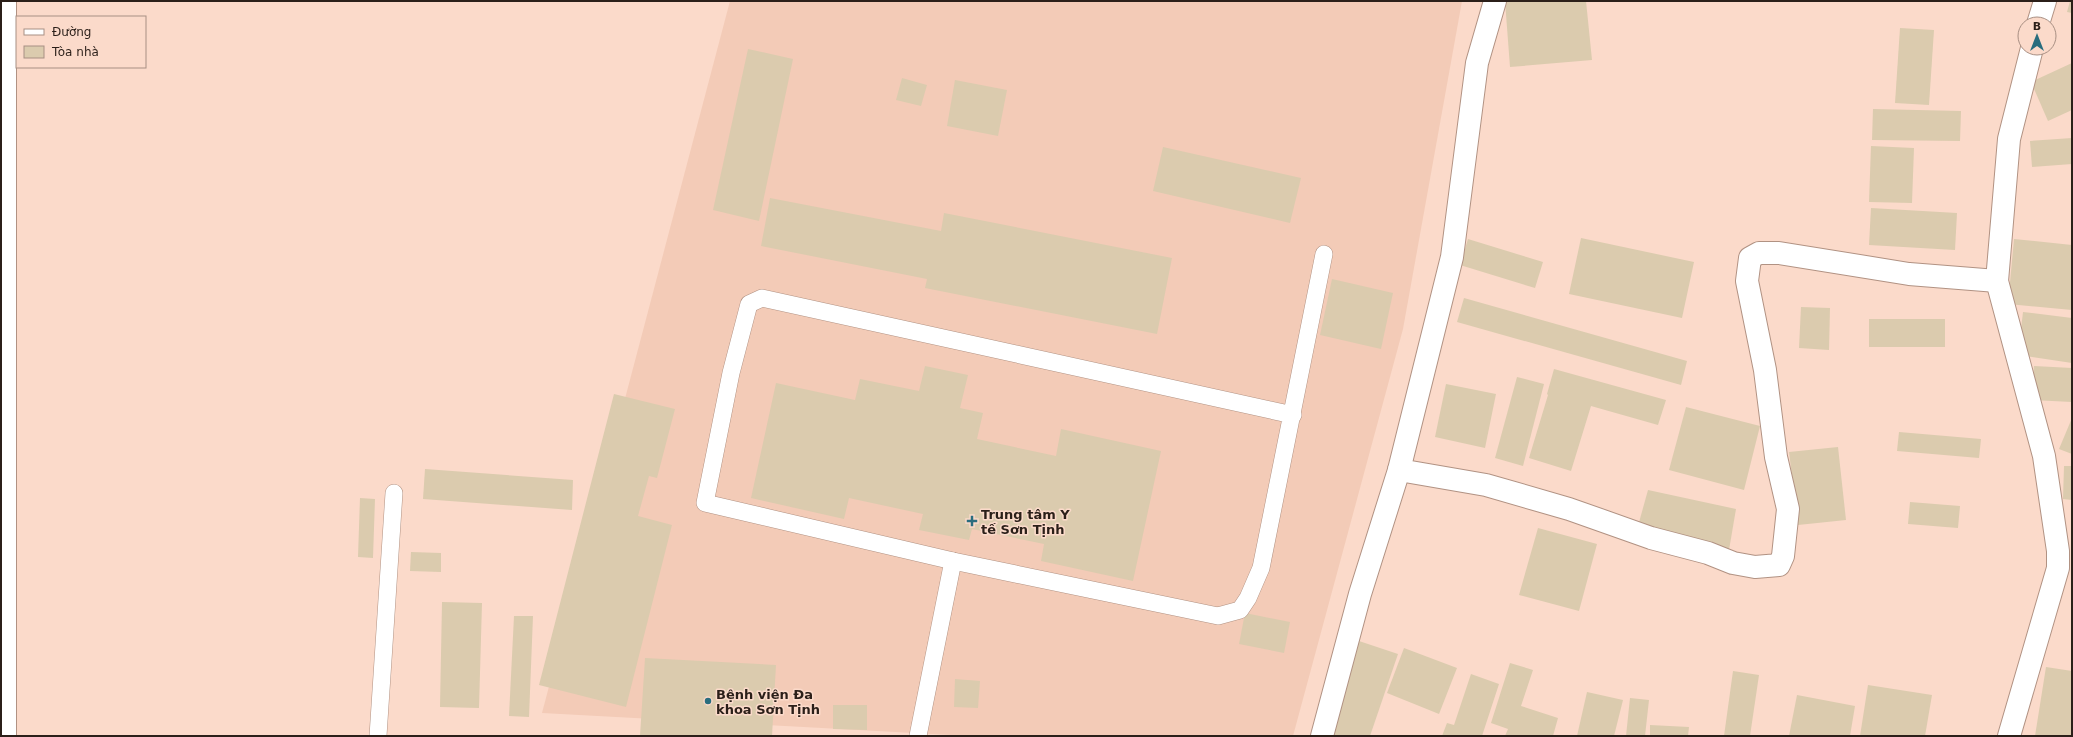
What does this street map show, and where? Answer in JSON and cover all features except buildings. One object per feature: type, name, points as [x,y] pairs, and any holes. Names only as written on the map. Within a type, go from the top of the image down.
[{"type":"street","points":[[5,1],[5,736]]},
{"type":"street","points":[[1322,736],[1360,594],[1399,470],[1452,257],[1477,63],[1495,1]]},
{"type":"street","points":[[2040,16],[2045,1]]},
{"type":"street","points":[[2009,736],[2058,568],[2058,551],[2044,456],[1997,281],[2009,139],[2030,56]]},
{"type":"street","points":[[1399,470],[1486,485],[1576,511],[1651,538],[1708,553],[1734,563],[1755,567],[1779,565],[1783,556],[1788,509],[1776,457],[1764,370],[1747,281],[1750,258],[1759,252],[1779,253],[1910,274],[1997,281]]},
{"type":"lane","points":[[1293,415],[762,298],[749,304],[731,373],[705,502],[953,561],[1218,616],[1240,610],[1248,598],[1261,568],[1293,415],[1324,254]]},
{"type":"lane","points":[[378,736],[394,494]]},
{"type":"lane","points":[[918,736],[953,561]]},
{"type":"shaded area","name":"Trung tâm Y tế Sơn Tịnh","points":[[730,1],[1462,1],[1403,329],[1293,736],[969,736],[542,713]]},
{"type":"place","name":"Trung tâm Y tế Sơn Tịnh","points":[[972,521]]},
{"type":"place","name":"Bệnh viện Đa khoa Sơn Tịnh","points":[[708,701]]}]
